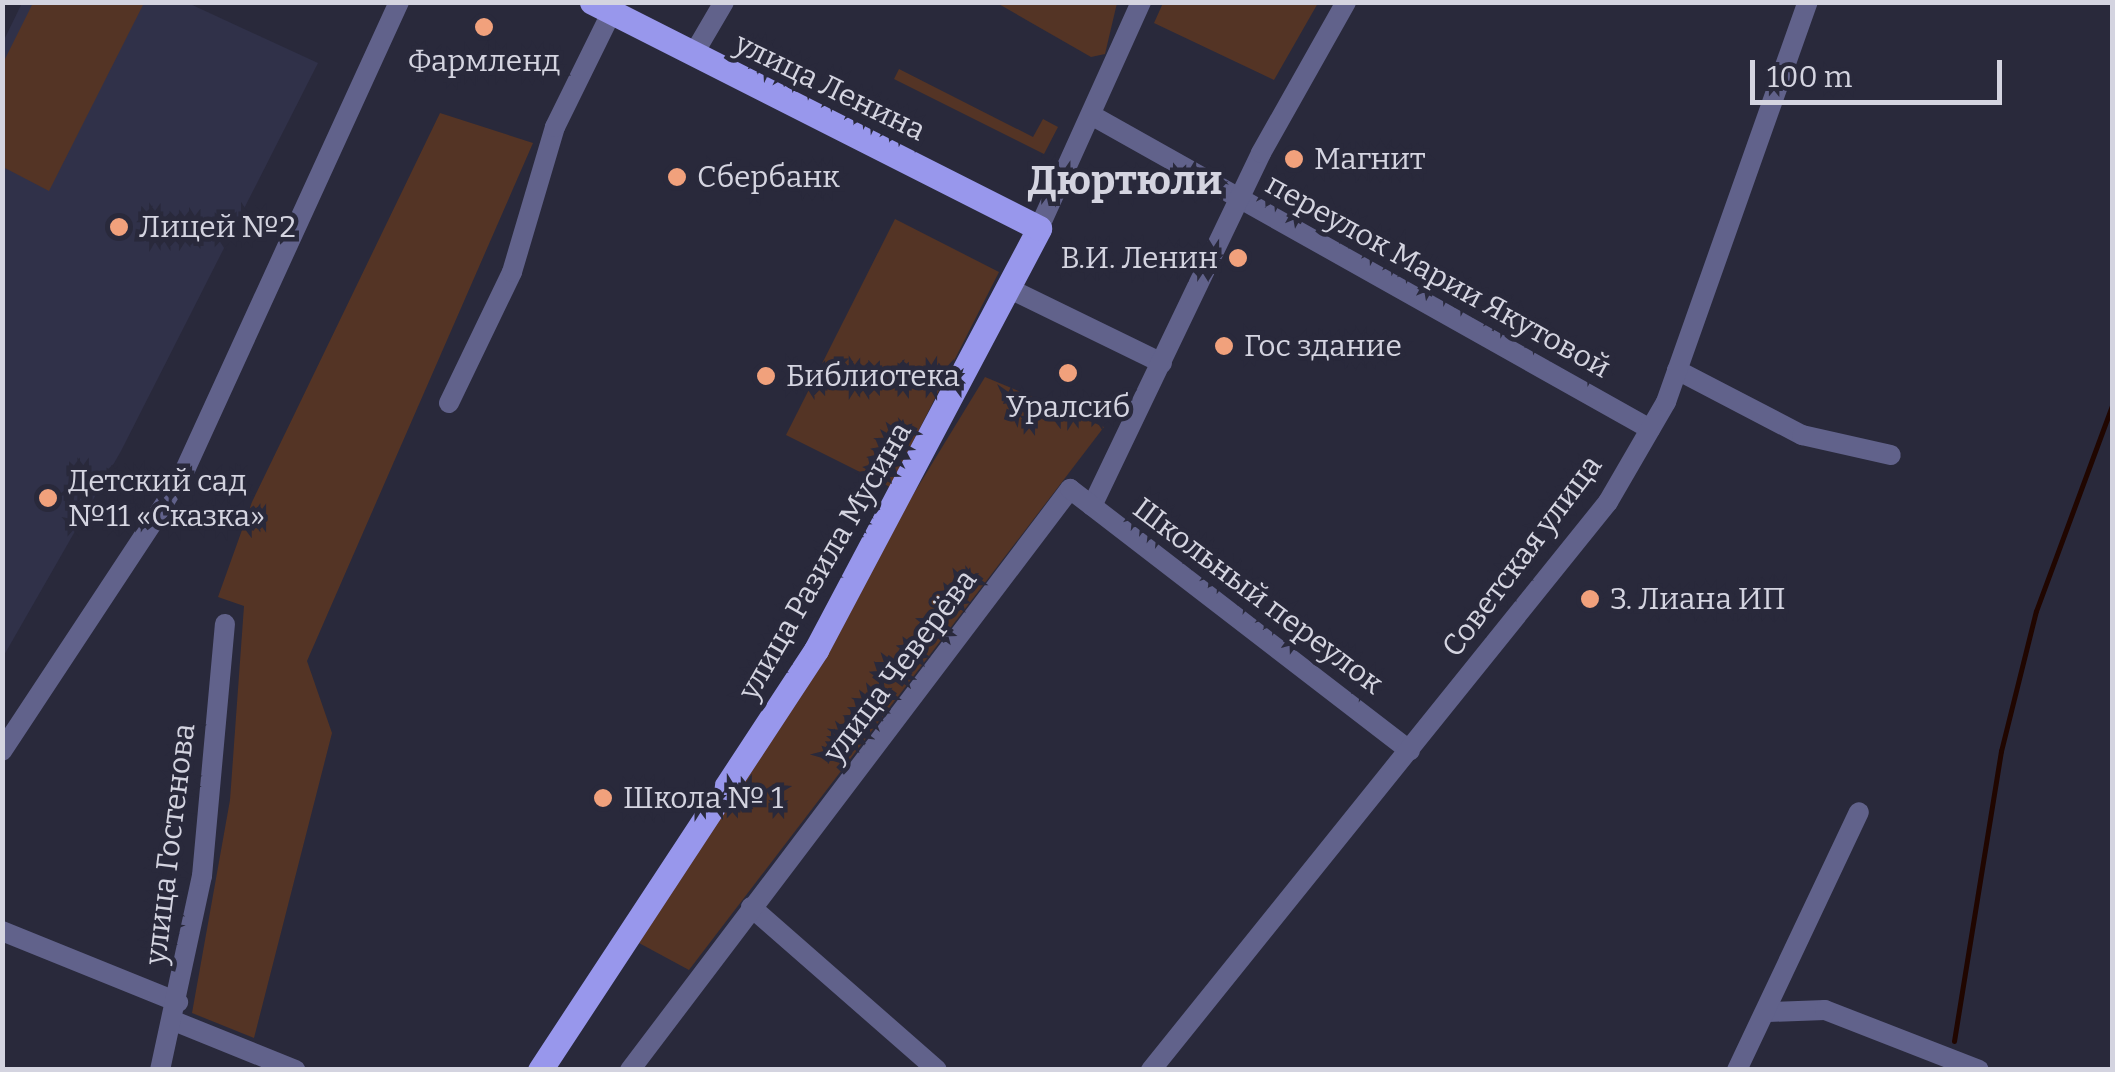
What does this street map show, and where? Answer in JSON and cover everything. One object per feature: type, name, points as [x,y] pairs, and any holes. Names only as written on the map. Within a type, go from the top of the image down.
[{"type":"main road","name":"улица Ленина","points":[[602,8],[1039,228]]},
{"type":"main road","name":"улица Разила Мусина","points":[[540,1070],[816,650],[1039,228]]},
{"type":"street","points":[[2,752],[178,483],[399,2]]},
{"type":"street","points":[[692,55],[724,2]]},
{"type":"street","name":"улица Разила Мусина","points":[[1039,228],[1141,2]]},
{"type":"street","points":[[1092,506],[1241,201],[1346,2]]},
{"type":"street","name":"Советская улица","points":[[1151,1070],[1608,502],[1650,429],[1677,370],[1808,2]]},
{"type":"street","points":[[449,403],[512,272],[555,127],[602,8]]},
{"type":"street","name":"переулок Марии Якутовой","points":[[1092,116],[1650,429]]},
{"type":"street","points":[[1010,288],[1162,363]]},
{"type":"street","points":[[1677,370],[1802,435],[1891,455]]},
{"type":"street","name":"Школьный переулок","points":[[1070,489],[1410,751]]},
{"type":"street","name":"улица Чеверёва","points":[[630,1070],[1070,489]]},
{"type":"street","name":"улица Гостенова","points":[[160,1070],[176,1012],[202,876],[225,624]]},
{"type":"street","points":[[1737,1070],[1768,1012],[1859,812]]},
{"type":"street","points":[[751,906],[937,1070]]},
{"type":"street","points":[[2,931],[295,1070]]},
{"type":"street","points":[[1768,1012],[1825,1010],[1979,1070]]},
{"type":"shaded area","points":[[1163,2],[1318,3],[1274,80],[1154,23]]},
{"type":"shaded area","name":"Лицей №2","points":[[22,3],[188,3],[318,63],[121,451],[3,657],[3,42]]},
{"type":"shaded area","points":[[33,3],[144,3],[49,191],[3,167],[3,63]]},
{"type":"shaded area","points":[[997,3],[1117,3],[1105,54],[1091,57]]},
{"type":"shaded area","points":[[899,69],[1033,137],[1043,119],[1058,127],[1044,154],[894,79]]},
{"type":"shaded area","points":[[440,113],[533,143],[307,661],[332,733],[254,1038],[192,1013],[230,800],[244,606],[218,597],[252,502]]},
{"type":"shaded area","points":[[895,219],[999,272],[890,487],[786,435]]},
{"type":"shaded area","points":[[985,377],[1104,427],[689,970],[639,943]]},
{"type":"waterway","points":[[1954,1041],[2001,751],[2036,611],[2112,405]]},
{"type":"place","name":"Фармленд","points":[[484,27]]},
{"type":"place","name":"Магнит","points":[[1294,159]]},
{"type":"place","name":"Сбербанк","points":[[677,177]]},
{"type":"place","name":"Лицей №2","points":[[119,227]]},
{"type":"place","name":"В.И. Ленин","points":[[1238,258]]},
{"type":"place","name":"Гос здание","points":[[1224,346]]},
{"type":"place","name":"Уралсиб","points":[[1068,373]]},
{"type":"place","name":"Библиотека","points":[[766,376]]},
{"type":"place","name":"Детский сад №11 «Сказка»","points":[[48,498]]},
{"type":"place","name":"3. Лиана ИП","points":[[1590,599]]},
{"type":"place","name":"Школа № 1","points":[[603,798]]},
{"type":"district","name":"Дюртюли","points":[[1125,181]]}]
